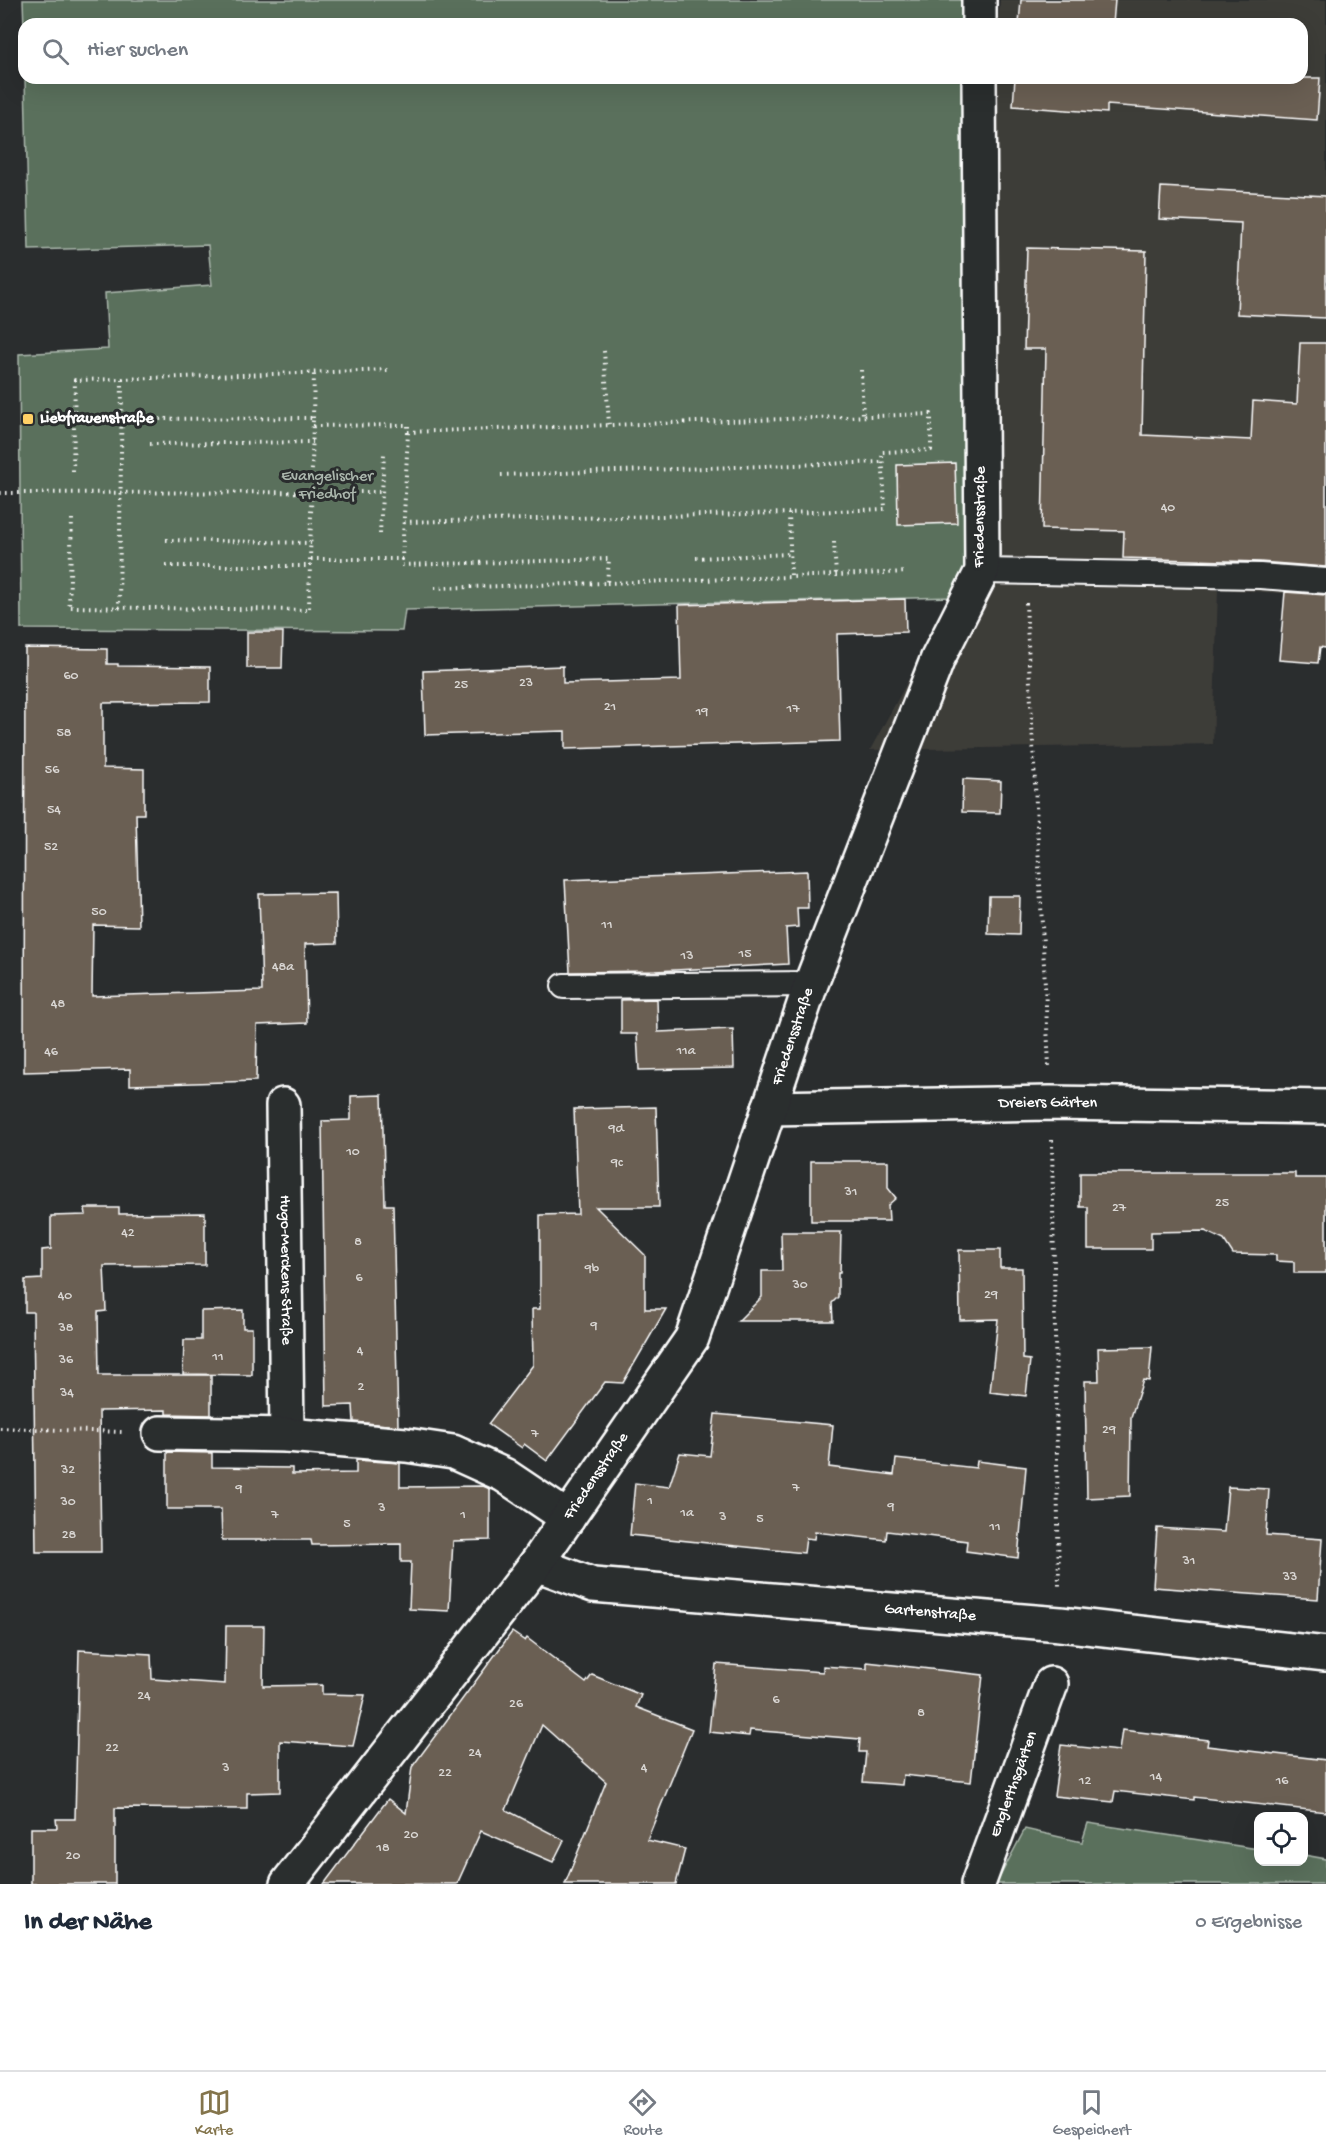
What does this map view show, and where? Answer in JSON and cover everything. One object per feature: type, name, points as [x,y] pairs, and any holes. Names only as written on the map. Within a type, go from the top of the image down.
[{"type":"street","points":[[979,0],[979,18]]},
{"type":"street","name":"Friedensstraße","points":[[287,1884],[536,1564],[692,1338],[811,984],[938,658],[982,572],[979,84]]},
{"type":"street","name":"Dreiers Gärten","points":[[769,1108],[1050,1103],[1326,1107]]},
{"type":"street","name":"Hugo-Merckens-Straße","points":[[283,1105],[287,1435]]},
{"type":"street","points":[[160,1433],[287,1435],[406,1445],[453,1452],[504,1475],[568,1518]]},
{"type":"street","name":"Gartenstraße","points":[[536,1564],[592,1585],[1060,1624],[1326,1654]]},
{"type":"street","name":"Englerthsgärten","points":[[978,1884],[1051,1684]]},
{"type":"lane","points":[[982,572],[1260,576],[1326,581]]},
{"type":"lane","points":[[564,986],[811,984]]},
{"type":"path","points":[[604,351],[609,424]]},
{"type":"path","points":[[73,471],[75,380],[390,370]]},
{"type":"path","points":[[861,370],[863,416]]},
{"type":"path","points":[[72,519],[69,607],[309,610],[314,372]]},
{"type":"path","points":[[119,608],[122,378]]},
{"type":"path","points":[[404,522],[885,509],[882,452],[931,450],[932,414],[408,432]]},
{"type":"path","points":[[151,419],[313,418]]},
{"type":"path","points":[[313,426],[408,425],[402,565],[609,559],[607,583]]},
{"type":"path","points":[[150,444],[313,442]]},
{"type":"path","points":[[380,534],[384,454]]},
{"type":"path","points":[[501,475],[882,462]]},
{"type":"path","points":[[0,493],[382,492]]},
{"type":"path","points":[[789,513],[791,577]]},
{"type":"path","points":[[166,540],[311,543]]},
{"type":"path","points":[[834,542],[836,575]]},
{"type":"path","points":[[696,558],[790,554]]},
{"type":"path","points":[[311,559],[402,559]]},
{"type":"path","points":[[166,566],[310,566]]},
{"type":"path","points":[[435,588],[907,572]]},
{"type":"path","points":[[1024,572],[1050,1103],[1060,1624]]},
{"type":"path","points":[[0,1428],[160,1433]]},
{"type":"shaded area","points":[[1000,0],[1326,0],[1326,596],[1218,589],[1213,744],[870,750],[954,597],[992,84],[1308,84],[1308,18],[998,18]]},
{"type":"green space","points":[[23,0],[963,0],[964,18],[24,18]]},
{"type":"green space","name":"Evangelischer Friedhof","points":[[25,84],[965,84],[968,561],[954,597],[405,610],[402,631],[21,629],[19,354],[108,349],[105,293],[212,285],[208,245],[29,250]]},
{"type":"green space","points":[[1088,1823],[1254,1848],[1254,1866],[1308,1866],[1308,1856],[1326,1859],[1326,1884],[996,1884],[1025,1829],[1082,1842]]},
{"type":"building","points":[[1021,0],[1115,0],[1114,18],[1020,18]]},
{"type":"building","points":[[1308,78],[1320,78],[1317,120],[1107,105],[1107,113],[1013,106],[1015,84],[1308,84]]},
{"type":"building","points":[[1161,187],[1326,196],[1326,318],[1237,314],[1241,223],[1159,219]]},
{"type":"building","points":[[1027,248],[1146,251],[1142,435],[1251,440],[1253,401],[1297,404],[1300,343],[1326,343],[1326,567],[1260,562],[1123,558],[1124,531],[1042,529],[1046,349],[1024,349]]},
{"type":"building","points":[[955,463],[957,523],[898,525],[897,465]]},
{"type":"building","points":[[1285,592],[1326,595],[1326,648],[1320,647],[1318,663],[1279,660]]},
{"type":"building","points":[[905,599],[906,632],[837,634],[840,741],[565,749],[565,731],[425,735],[423,671],[563,666],[563,683],[681,680],[679,605]]},
{"type":"building","points":[[247,632],[283,632],[282,668],[247,668]]},
{"type":"building","points":[[25,648],[107,649],[107,664],[118,664],[118,666],[210,667],[210,702],[103,703],[103,768],[144,769],[144,814],[136,814],[139,926],[93,925],[92,996],[262,991],[259,894],[336,893],[337,943],[305,944],[307,1023],[257,1025],[256,1081],[130,1085],[130,1069],[24,1072]]},
{"type":"building","points":[[963,779],[1001,781],[1000,813],[962,812]]},
{"type":"building","points":[[807,871],[808,908],[797,908],[798,927],[786,928],[788,964],[656,971],[570,972],[565,880]]},
{"type":"building","points":[[989,896],[1020,896],[1019,935],[988,934]]},
{"type":"building","points":[[657,999],[658,1032],[733,1029],[734,1068],[639,1070],[637,1034],[621,1034],[621,1000]]},
{"type":"building","points":[[382,1095],[385,1205],[393,1205],[398,1426],[354,1422],[353,1405],[326,1406],[322,1121],[351,1120],[351,1096]]},
{"type":"building","points":[[656,1107],[659,1207],[596,1207],[645,1255],[645,1309],[666,1309],[623,1383],[605,1382],[547,1461],[524,1444],[522,1448],[488,1424],[533,1365],[532,1309],[540,1309],[540,1215],[578,1214],[574,1109]]},
{"type":"building","points":[[811,1161],[888,1161],[888,1188],[896,1198],[888,1205],[889,1221],[811,1221]]},
{"type":"building","points":[[1080,1173],[1295,1173],[1295,1178],[1326,1178],[1326,1273],[1294,1273],[1294,1262],[1276,1261],[1276,1255],[1233,1254],[1224,1240],[1205,1231],[1151,1232],[1151,1249],[1088,1249],[1088,1207],[1080,1207]]},
{"type":"building","points":[[85,1208],[119,1208],[119,1214],[205,1213],[205,1265],[104,1266],[106,1311],[98,1312],[99,1375],[211,1375],[211,1415],[166,1414],[166,1410],[99,1411],[101,1552],[36,1552],[33,1312],[25,1312],[25,1280],[42,1279],[42,1250],[51,1249],[51,1216],[86,1215]]},
{"type":"building","points":[[781,1232],[841,1232],[838,1297],[832,1303],[833,1321],[738,1321],[762,1297],[762,1271],[782,1271]]},
{"type":"building","points":[[959,1250],[1000,1250],[1000,1268],[1022,1268],[1023,1359],[1030,1360],[1026,1396],[990,1392],[998,1319],[960,1320]]},
{"type":"building","points":[[243,1310],[243,1328],[252,1328],[252,1375],[183,1374],[184,1340],[201,1340],[201,1311]]},
{"type":"building","points":[[1152,1347],[1149,1381],[1143,1380],[1131,1417],[1130,1496],[1087,1498],[1085,1381],[1099,1381],[1098,1348]]},
{"type":"building","points":[[715,1414],[833,1425],[829,1467],[894,1475],[896,1459],[976,1468],[977,1461],[1026,1467],[1018,1558],[966,1551],[967,1541],[887,1531],[886,1540],[815,1532],[814,1539],[806,1538],[804,1553],[630,1535],[635,1483],[669,1487],[680,1453],[710,1456]]},
{"type":"building","points":[[167,1452],[212,1453],[212,1467],[292,1468],[292,1474],[356,1473],[356,1460],[400,1463],[400,1487],[483,1486],[490,1489],[490,1540],[453,1541],[449,1611],[409,1609],[411,1562],[401,1562],[401,1544],[312,1545],[311,1540],[222,1540],[221,1509],[167,1509]]},
{"type":"building","points":[[1228,1487],[1269,1489],[1266,1535],[1322,1539],[1318,1599],[1153,1587],[1157,1528],[1224,1532]]},
{"type":"building","points":[[226,1626],[264,1626],[263,1686],[322,1685],[322,1694],[365,1695],[353,1746],[280,1741],[280,1792],[247,1793],[247,1809],[115,1808],[115,1884],[31,1884],[31,1828],[57,1828],[56,1819],[75,1819],[79,1650],[151,1654],[152,1679],[225,1684]]},
{"type":"building","points":[[512,1632],[525,1641],[527,1638],[586,1683],[592,1675],[641,1695],[636,1707],[692,1729],[647,1840],[685,1849],[676,1884],[565,1884],[606,1782],[542,1725],[506,1810],[564,1840],[553,1862],[481,1831],[457,1884],[324,1884],[388,1799],[406,1813],[412,1767]]},
{"type":"building","points":[[867,1662],[983,1675],[971,1782],[903,1775],[902,1785],[863,1782],[866,1752],[859,1752],[860,1739],[750,1730],[749,1736],[709,1732],[716,1664],[823,1672],[823,1666],[867,1669]]},
{"type":"building","points":[[1122,1730],[1208,1740],[1207,1746],[1326,1760],[1326,1812],[1194,1797],[1194,1800],[1115,1791],[1113,1802],[1054,1796],[1061,1745],[1119,1751]]},
{"type":"place","name":"Liebfrauenstraße","points":[[28,419]]}]
